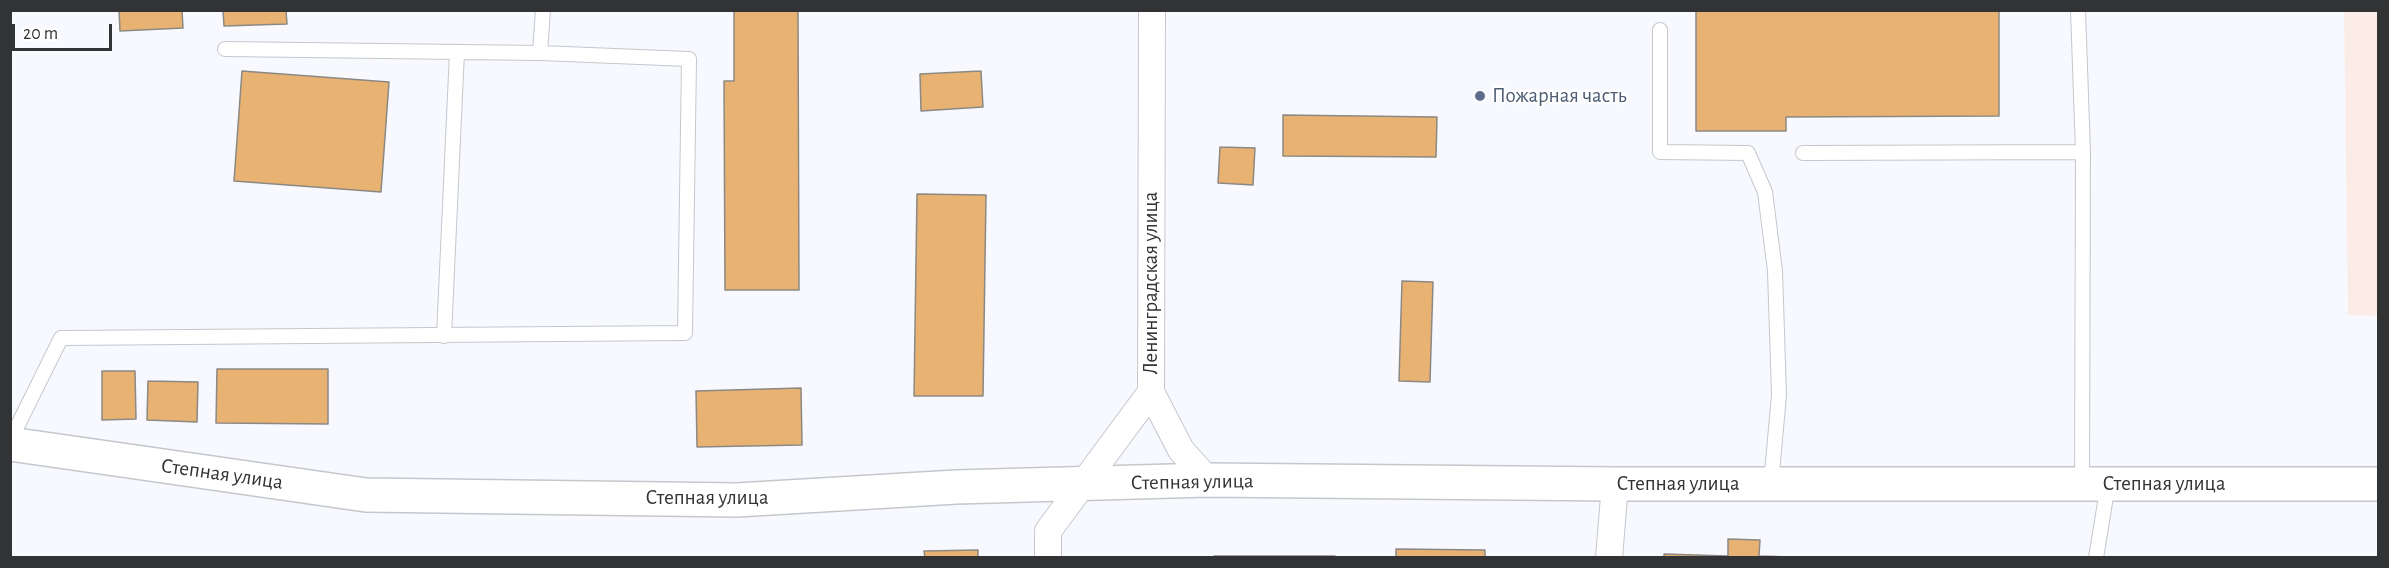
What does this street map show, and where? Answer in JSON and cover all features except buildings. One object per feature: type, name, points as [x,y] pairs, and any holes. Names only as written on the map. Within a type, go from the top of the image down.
[{"type":"street","name":"Ленинградская улица","points":[[1048,558],[1048,531],[1151,392],[1152,10]]},
{"type":"street","points":[[1151,392],[1181,450],[1208,480]]},
{"type":"street","name":"Степная улица","points":[[10,443],[366,495],[737,500],[956,487],[1208,480],[1615,484],[2379,484]]},
{"type":"street","points":[[1609,558],[1615,484]]},
{"type":"lane","points":[[540,53],[543,10]]},
{"type":"lane","points":[[2078,10],[2096,558]]},
{"type":"lane","points":[[1659,30],[1660,152],[1748,153],[1765,192],[1775,271],[1779,396],[1771,484]]},
{"type":"lane","points":[[10,443],[61,338],[685,333],[689,59],[540,53],[225,49]]},
{"type":"lane","points":[[444,336],[457,52]]},
{"type":"lane","points":[[1803,153],[2083,152]]},
{"type":"shaded area","points":[[2344,11],[2378,11],[2378,316],[2348,315]]},
{"type":"place","name":"Пожарная часть","points":[[1480,96]]}]
